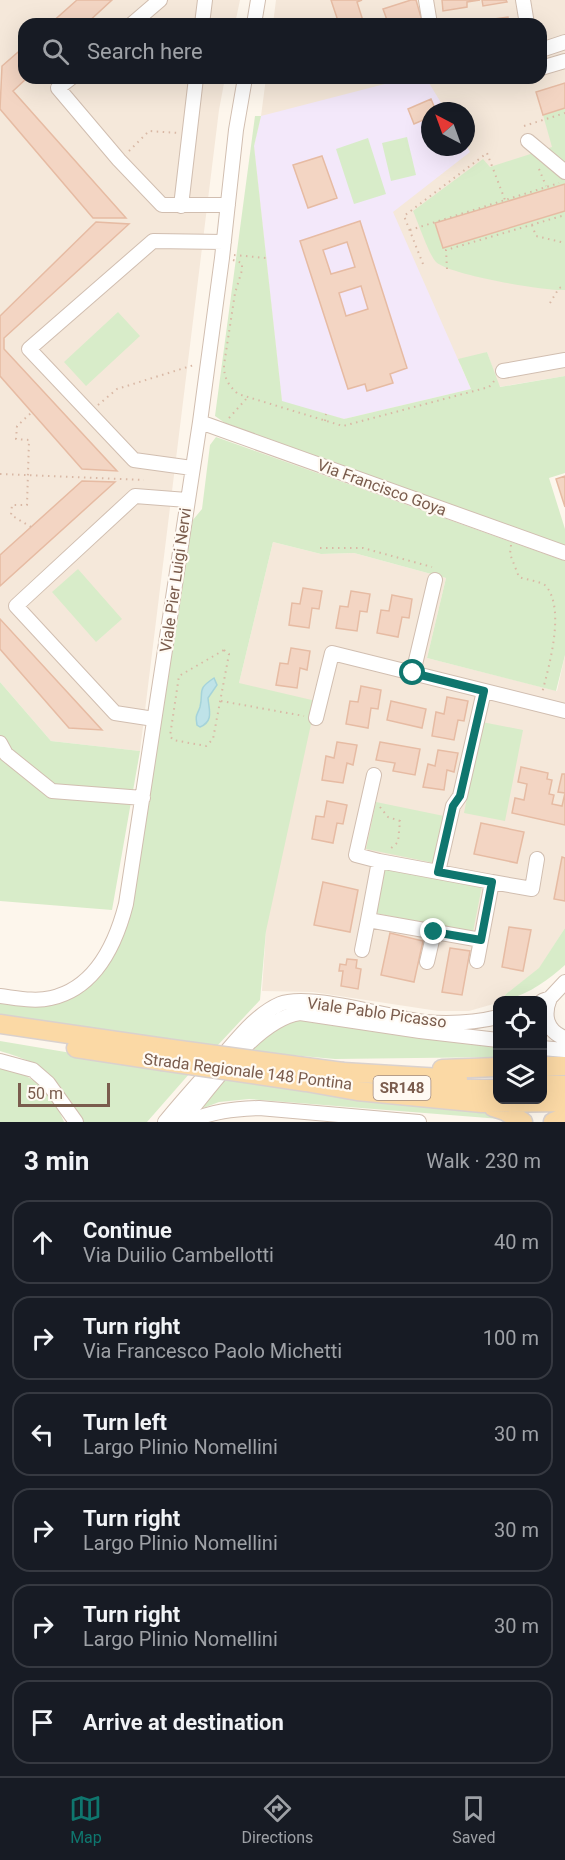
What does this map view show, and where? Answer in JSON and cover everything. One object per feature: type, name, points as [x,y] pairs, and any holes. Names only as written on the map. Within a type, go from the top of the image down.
[{"type":"main road","name":"Strada Regionale 148 Pontina","points":[[2,1027],[306,1082],[395,1088],[493,1089]]},
{"type":"main road","name":"Strada Regionale 148 Pontina","points":[[164,1055],[343,1072],[493,1082]]},
{"type":"main road","points":[[547,1066],[565,1066]]},
{"type":"main road","points":[[343,1072],[493,1067]]},
{"type":"main road","points":[[306,1082],[357,1091],[482,1103],[565,1102]]},
{"type":"main road","points":[[547,1085],[565,1085]]},
{"type":"main road","points":[[482,1103],[505,1111],[523,1122]]},
{"type":"main road","points":[[553,1122],[565,1116]]},
{"type":"street","points":[[139,18],[160,0]]},
{"type":"street","points":[[203,18],[205,0]]},
{"type":"street","points":[[255,18],[258,0]]},
{"type":"street","points":[[426,0],[429,18]]},
{"type":"street","points":[[524,0],[526,18]]},
{"type":"street","points":[[547,48],[565,42]]},
{"type":"street","points":[[547,67],[565,61]]},
{"type":"street","points":[[63,84],[58,88],[119,160],[162,205],[228,205]]},
{"type":"street","points":[[181,206],[195,84]]},
{"type":"street","name":"Viale Pier Luigi Nervi","points":[[0,996],[30,1000],[52,998],[73,989],[92,974],[107,956],[120,929],[143,798],[226,252],[228,205],[236,130],[244,84]]},
{"type":"street","points":[[528,141],[565,172]]},
{"type":"street","points":[[192,468],[134,460],[29,349],[153,241],[226,252]]},
{"type":"street","points":[[503,371],[565,360]]},
{"type":"street","name":"Via Francisco Goya","points":[[200,422],[565,553]]},
{"type":"street","points":[[154,719],[115,713],[16,606],[135,496],[187,500]]},
{"type":"street","points":[[413,673],[435,580]]},
{"type":"street","points":[[316,718],[332,653],[565,711]]},
{"type":"street","points":[[438,872],[453,806],[460,796],[484,691]]},
{"type":"street","points":[[0,743],[6,754],[52,791],[143,798]]},
{"type":"street","points":[[374,775],[356,855],[382,862],[532,889],[537,859]]},
{"type":"street","points":[[362,950],[382,862]]},
{"type":"street","points":[[477,961],[492,882]]},
{"type":"street","points":[[368,920],[481,940]]},
{"type":"street","points":[[427,962],[434,932]]},
{"type":"street","points":[[547,998],[565,982]]},
{"type":"street","name":"Viale Pablo Picasso","points":[[165,1122],[256,1020],[279,1005],[293,1000],[327,1003],[426,1022],[462,1023],[493,1018]]},
{"type":"street","points":[[181,1122],[251,1040],[267,1026],[288,1014],[311,1014],[493,1039]]},
{"type":"street","points":[[547,1021],[552,1031],[565,1038]]},
{"type":"street","points":[[547,1048],[565,1050]]},
{"type":"street","points":[[0,1061],[33,1071],[48,1083],[75,1121]]},
{"type":"street","points":[[189,1122],[215,1112],[259,1108],[419,1122]]},
{"type":"path","points":[[524,126],[565,113]]},
{"type":"path","points":[[119,160],[149,131],[190,134]]},
{"type":"path","points":[[423,264],[404,216],[487,153],[505,200]]},
{"type":"path","points":[[410,230],[565,181]]},
{"type":"path","points":[[447,269],[446,250],[565,215]]},
{"type":"path","points":[[532,225],[536,236],[565,243]]},
{"type":"path","points":[[226,252],[266,258]]},
{"type":"path","points":[[226,252],[242,263],[224,365],[224,376],[230,387],[238,394],[343,426],[489,387]]},
{"type":"path","points":[[550,303],[559,288],[565,286]]},
{"type":"path","points":[[90,413],[117,389],[208,361]]},
{"type":"path","points":[[225,423],[247,398]]},
{"type":"path","points":[[31,527],[11,515],[12,505],[27,505],[29,440],[16,439],[17,426],[32,412]]},
{"type":"path","points":[[325,421],[326,414]]},
{"type":"path","points":[[0,474],[144,480],[143,496]]},
{"type":"path","points":[[512,534],[510,554],[519,577],[544,584],[557,602]]},
{"type":"path","points":[[320,548],[363,548],[438,569],[435,580]]},
{"type":"path","points":[[538,704],[558,635]]},
{"type":"path","points":[[225,650],[229,654],[220,700],[213,740],[210,744],[201,746],[171,738],[179,676],[225,650]]},
{"type":"path","points":[[220,700],[316,718]]},
{"type":"path","points":[[369,796],[388,817],[400,821],[398,842],[388,850],[382,862]]},
{"type":"shaded area","points":[[0,0],[240,0],[236,18],[18,18],[18,84],[224,84],[140,751],[51,741],[0,682]]},
{"type":"shaded area","points":[[276,0],[565,0],[565,376],[499,387],[487,352],[344,419],[282,402],[254,146],[265,84],[547,84],[547,18],[274,18]]},
{"type":"shaded area","points":[[385,84],[430,84],[441,102],[421,102],[421,156],[465,156],[393,212],[471,389],[344,419],[282,402],[254,146],[261,116]]},
{"type":"shaded area","points":[[273,542],[321,554],[354,553],[446,578],[427,658],[557,691],[565,655],[565,928],[539,969],[505,996],[493,996],[493,1004],[469,1011],[438,1011],[313,992],[262,991],[266,931],[239,683]]},
{"type":"green space","points":[[565,108],[565,184],[435,224],[443,248],[565,211],[565,290],[477,277],[436,262],[413,211],[483,159],[490,167],[552,147],[543,115]]},
{"type":"green space","points":[[255,116],[261,116],[254,146],[282,401],[344,419],[471,389],[458,359],[487,352],[500,387],[565,376],[565,473],[549,478],[565,529],[565,546],[225,423],[215,416]]},
{"type":"green space","points":[[407,137],[416,175],[391,181],[382,143]]},
{"type":"green space","points":[[368,138],[386,194],[354,204],[336,149]]},
{"type":"green space","points":[[118,312],[140,336],[86,386],[64,362]]},
{"type":"green space","points":[[216,437],[565,561],[565,655],[556,691],[427,658],[446,578],[354,553],[321,554],[273,542],[239,683],[316,701],[266,931],[260,1000],[217,1046],[0,1015],[0,1001],[45,1006],[76,995],[97,977],[125,931],[187,527],[202,509],[210,445]]},
{"type":"green space","points":[[78,569],[122,619],[96,642],[52,592]]},
{"type":"green space","points":[[0,682],[51,741],[140,751],[112,910],[0,901]]},
{"type":"green space","points":[[482,722],[523,730],[505,821],[464,813]]},
{"type":"green space","points":[[376,802],[444,816],[434,863],[366,849]]},
{"type":"green space","points":[[384,867],[482,886],[473,932],[375,913]]},
{"type":"green space","points":[[565,928],[565,965],[528,992],[517,996],[505,996],[539,968]]},
{"type":"green space","points":[[291,1017],[493,1042],[493,1057],[335,1059],[247,1051]]},
{"type":"green space","points":[[0,1041],[190,1073],[147,1122],[82,1122],[50,1075],[31,1062],[0,1051]]},
{"type":"green space","points":[[0,1066],[22,1073],[40,1085],[54,1102],[64,1122],[0,1122]]},
{"type":"green space","points":[[230,1078],[485,1105],[512,1120],[249,1099],[219,1102],[193,1112],[223,1080]]},
{"type":"water","points":[[214,678],[217,685],[208,698],[209,718],[200,727],[197,725],[196,717],[202,691],[205,685]]},
{"type":"building","points":[[77,0],[112,0],[92,18],[57,18]]},
{"type":"building","points":[[331,0],[362,0],[357,2],[362,18],[337,18]]},
{"type":"building","points":[[416,0],[421,18],[386,18],[383,9]]},
{"type":"building","points":[[442,0],[480,0],[467,2],[467,7],[443,11]]},
{"type":"building","points":[[482,0],[506,0],[507,2],[483,6]]},
{"type":"building","points":[[18,52],[18,84],[21,84],[13,91],[126,218],[93,218],[0,109],[2,66]]},
{"type":"building","points":[[565,83],[565,108],[543,115],[536,92]]},
{"type":"building","points":[[421,103],[421,121],[414,124],[408,109]]},
{"type":"building","points":[[322,156],[337,198],[308,208],[293,165]]},
{"type":"building","points":[[565,184],[565,211],[443,248],[435,223]]},
{"type":"building","points":[[360,221],[407,368],[390,374],[393,383],[367,391],[365,384],[348,389],[300,241]],"holes":[[[347,242],[355,267],[331,274],[323,250]],[[361,286],[368,309],[346,316],[339,293]]]},
{"type":"building","points":[[96,222],[129,224],[4,338],[4,349],[117,471],[82,469],[0,376],[0,316]]},
{"type":"building","points":[[565,476],[565,507],[556,479]]},
{"type":"building","points":[[82,481],[115,482],[0,586],[0,555]]},
{"type":"building","points":[[303,588],[322,591],[319,609],[312,608],[309,628],[289,625],[292,603],[300,604]]},
{"type":"building","points":[[351,591],[370,594],[367,612],[360,611],[357,631],[336,628],[340,606],[348,607]]},
{"type":"building","points":[[392,595],[412,599],[409,618],[402,617],[398,637],[377,633],[381,610],[389,611]]},
{"type":"building","points":[[0,619],[102,730],[69,728],[0,649]]},
{"type":"building","points":[[291,648],[310,651],[307,670],[300,668],[297,688],[276,685],[280,663],[288,664]]},
{"type":"building","points":[[361,686],[381,690],[378,709],[371,708],[368,728],[346,724],[350,701],[358,702]]},
{"type":"building","points":[[447,697],[468,701],[464,721],[458,720],[454,740],[432,736],[436,712],[444,714]]},
{"type":"building","points":[[391,701],[426,709],[422,728],[387,720]]},
{"type":"building","points":[[337,742],[357,745],[353,765],[347,763],[343,783],[322,780],[326,756],[334,758]]},
{"type":"building","points":[[380,742],[420,749],[415,775],[393,771],[395,763],[376,760]]},
{"type":"building","points":[[438,750],[458,753],[454,772],[447,770],[444,790],[423,787],[428,764],[435,766]]},
{"type":"building","points":[[521,767],[548,773],[547,779],[552,780],[549,794],[554,795],[552,804],[562,806],[565,793],[565,825],[512,813],[515,798],[524,800],[527,784],[518,782]]},
{"type":"building","points":[[562,774],[565,774],[565,793],[558,792]]},
{"type":"building","points":[[327,801],[347,805],[343,824],[337,823],[333,843],[312,839],[316,816],[324,817]]},
{"type":"building","points":[[481,823],[524,832],[517,863],[474,854]]},
{"type":"building","points":[[562,857],[565,858],[565,901],[554,899]]},
{"type":"building","points":[[323,882],[358,890],[350,932],[314,925]]},
{"type":"building","points":[[509,927],[531,930],[523,971],[502,967]]},
{"type":"building","points":[[390,933],[423,941],[414,982],[381,975]]},
{"type":"building","points":[[450,948],[470,951],[462,995],[442,992]]},
{"type":"building","points":[[347,959],[357,960],[356,968],[361,969],[358,989],[341,986],[343,971],[339,971],[340,964],[346,965]]},
{"type":"route","points":[[413,673],[484,691],[460,796],[453,806],[438,872],[492,882],[481,940],[434,932]]}]
